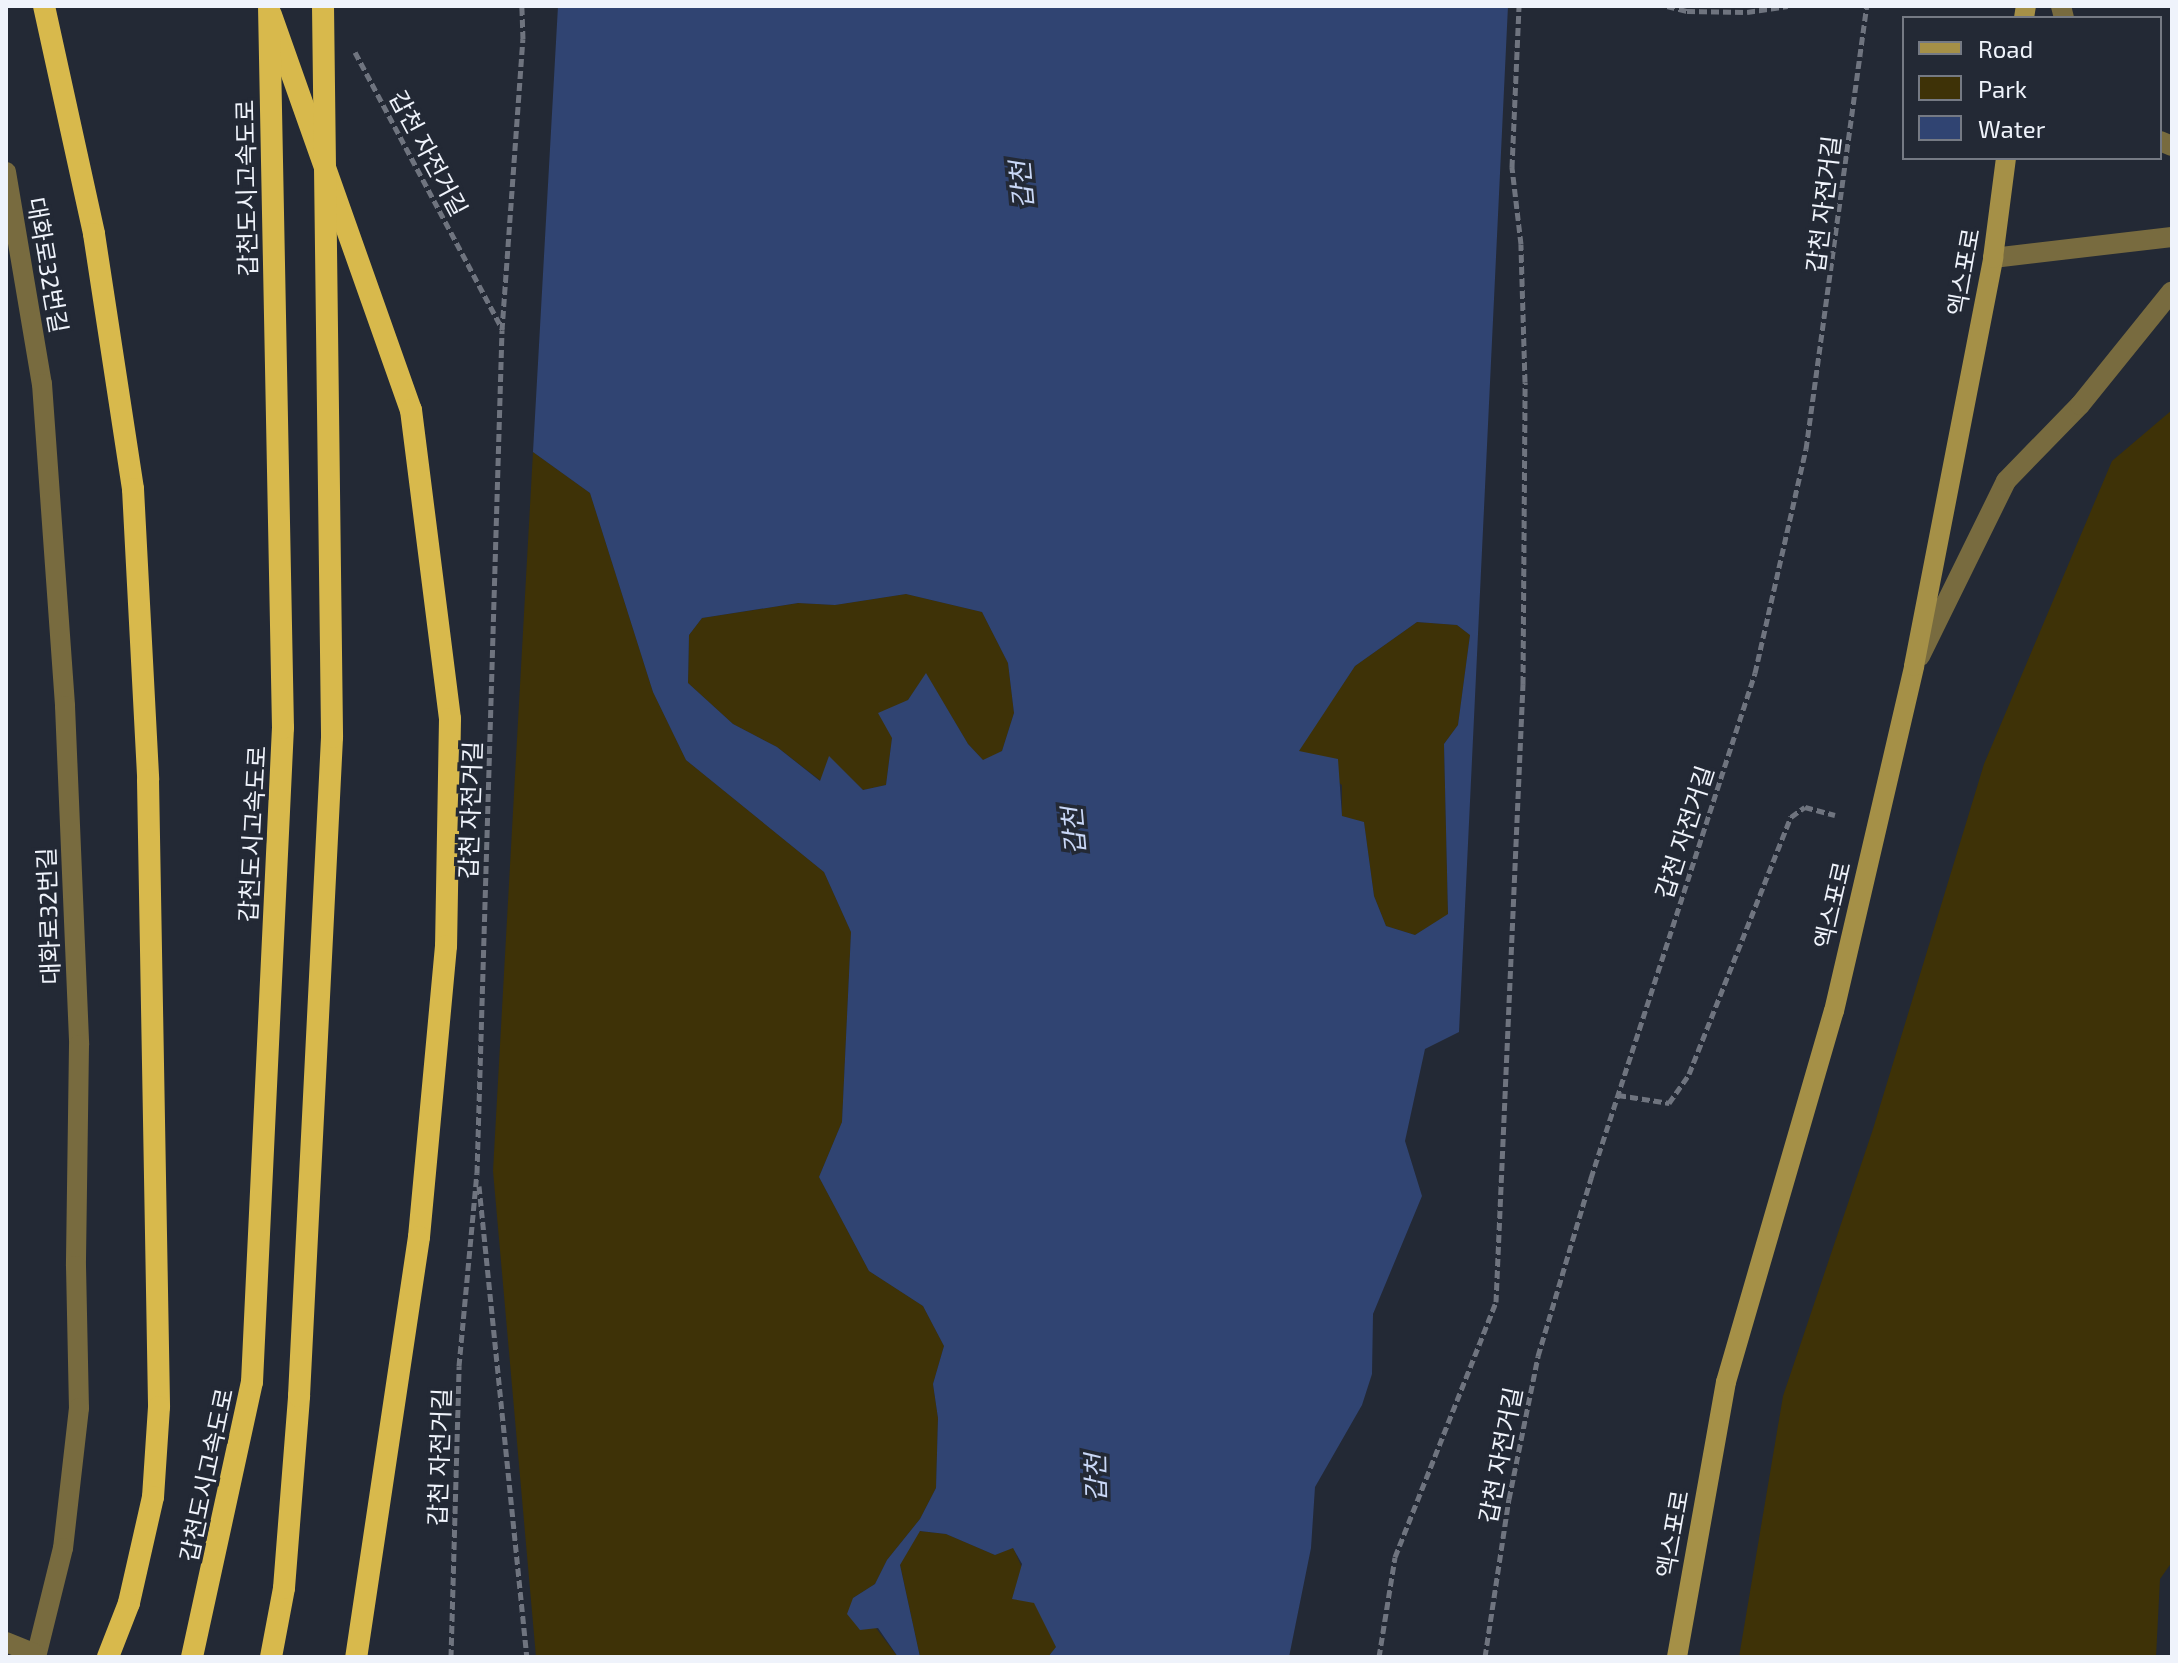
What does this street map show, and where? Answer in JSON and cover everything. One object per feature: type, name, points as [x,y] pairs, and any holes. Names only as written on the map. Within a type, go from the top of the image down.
[{"type":"highway","points":[[44,6],[94,234],[133,489],[148,780],[159,1407],[153,1497],[129,1603],[108,1657]]},
{"type":"highway","points":[[268,6],[411,410],[450,719],[446,946],[419,1237],[356,1657]]},
{"type":"highway","name":"갑천도시고속도로","points":[[192,1657],[252,1382],[283,728],[268,6]]},
{"type":"highway","points":[[271,1657],[284,1588],[299,1396],[332,737],[323,6]]},
{"type":"main road","name":"엑스포로","points":[[1677,1657],[1726,1382],[1834,1011],[1914,666],[1993,258],[2006,160]]},
{"type":"street","name":"대화로32번길","points":[[6,172],[42,384],[65,706],[79,1045],[76,1266],[79,1408],[63,1548],[36,1656]]},
{"type":"street","points":[[1993,258],[2172,237]]},
{"type":"street","points":[[1914,666],[2006,481],[2080,405],[2172,291]]},
{"type":"street","points":[[6,1642],[36,1656]]},
{"type":"path","points":[[502,330],[523,39],[522,6]]},
{"type":"path","points":[[1379,1657],[1395,1557],[1496,1302],[1523,684],[1525,382],[1521,244],[1512,167],[1519,6]]},
{"type":"path","points":[[1667,6],[1687,11],[1747,12],[1788,6]]},
{"type":"path","name":"갑천 자전거길","points":[[1485,1657],[1509,1499],[1538,1356],[1618,1095],[1755,673],[1803,464],[1867,6]]},
{"type":"path","name":"갑천 자전거길","points":[[354,50],[502,330],[477,1173],[459,1366],[451,1657]]},
{"type":"path","points":[[1618,1095],[1669,1103],[1689,1074],[1791,817],[1805,807],[1835,815]]},
{"type":"path","points":[[477,1173],[527,1657]]},
{"type":"green space","points":[[2172,410],[2172,1562],[2160,1579],[2156,1657],[1739,1657],[1783,1396],[1873,1129],[1984,764],[2112,461]]},
{"type":"green space","points":[[533,452],[590,493],[653,692],[686,760],[824,872],[851,932],[842,1122],[819,1177],[869,1271],[923,1306],[944,1346],[933,1384],[938,1418],[936,1488],[920,1519],[887,1560],[875,1584],[853,1598],[898,1657],[536,1657],[493,1171]]},
{"type":"green space","points":[[906,594],[982,612],[1008,663],[1014,713],[1002,751],[984,761],[968,744],[926,674],[908,700],[892,738],[886,785],[863,790],[829,757],[821,781],[777,747],[733,724],[688,683],[689,635],[702,618],[799,603],[835,605]]},
{"type":"green space","points":[[1417,622],[1457,625],[1470,635],[1458,725],[1444,744],[1448,915],[1415,935],[1386,926],[1374,896],[1364,823],[1342,816],[1342,785],[1298,751],[1355,666]]},
{"type":"green space","points":[[919,1531],[946,1534],[995,1555],[1013,1547],[1056,1647],[1048,1657],[920,1657],[900,1564]]},
{"type":"water","name":"갑천","points":[[558,6],[1508,6],[1459,1032],[1425,1049],[1405,1141],[1422,1196],[1373,1314],[1372,1374],[1362,1405],[1315,1487],[1311,1548],[1289,1657],[1048,1657],[1056,1647],[1034,1603],[1012,1599],[1022,1564],[1013,1548],[995,1555],[946,1534],[920,1531],[900,1565],[920,1657],[898,1657],[878,1628],[860,1630],[847,1614],[853,1598],[875,1584],[887,1560],[920,1519],[936,1488],[938,1418],[933,1384],[944,1346],[923,1306],[869,1271],[819,1177],[842,1122],[851,932],[824,872],[686,760],[653,692],[590,493],[533,452]],"holes":[[[906,594],[982,612],[1008,663],[1014,713],[1002,751],[983,760],[968,744],[926,673],[908,700],[878,713],[892,738],[886,785],[863,790],[829,756],[820,781],[777,747],[733,724],[688,683],[689,635],[702,618],[798,603],[835,605]],[[1417,622],[1457,625],[1470,635],[1458,725],[1444,744],[1448,914],[1415,935],[1386,926],[1374,896],[1364,822],[1342,816],[1338,759],[1299,751],[1355,666]]]}]
